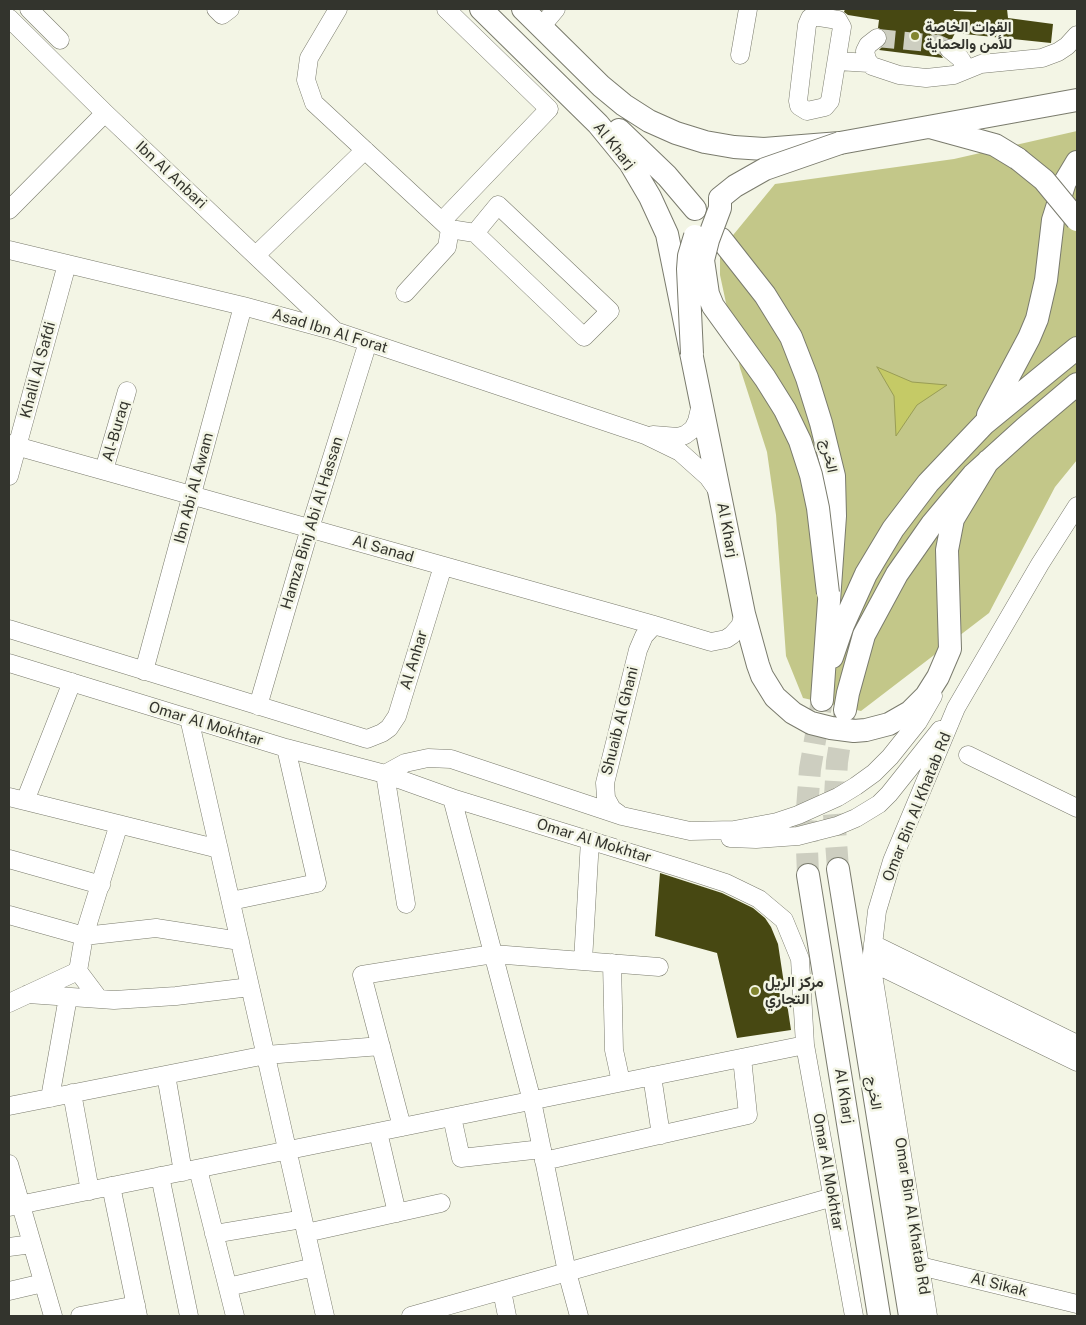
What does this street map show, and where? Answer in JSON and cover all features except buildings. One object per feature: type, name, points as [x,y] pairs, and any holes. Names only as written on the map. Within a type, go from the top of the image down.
[{"type":"main road","name":"Al Kharj","points":[[481,9],[598,124],[630,163],[650,197],[667,234],[744,614],[762,676],[775,697],[788,709],[802,718],[821,726],[854,731],[878,728],[910,712],[933,687],[950,649],[947,550],[953,519],[988,461]]},
{"type":"main road","points":[[495,9],[667,176],[695,209]]},
{"type":"main road","points":[[523,9],[601,86],[624,105],[649,121],[676,133],[705,142],[764,149],[840,143],[1077,100]]},
{"type":"main road","points":[[928,126],[995,145],[1018,159],[1044,180],[1077,220]]},
{"type":"main road","points":[[692,354],[688,256],[699,226],[720,198],[735,186],[765,169],[840,143]]},
{"type":"main road","points":[[984,424],[1037,320],[1046,280],[1053,220],[1066,182],[1077,162]]},
{"type":"main road","points":[[720,198],[720,208],[703,260],[708,294],[720,317],[775,394],[800,441],[811,475],[818,508],[828,593]]},
{"type":"main road","name":"الخرج","points":[[721,239],[765,295],[791,337],[807,378],[821,423],[834,476],[835,516],[828,593],[822,700],[828,669],[843,625],[866,574],[892,529],[928,483],[984,424]]},
{"type":"main road","points":[[984,424],[1077,348]]},
{"type":"main road","points":[[845,710],[864,635],[897,574],[932,524],[973,475],[1077,384]]},
{"type":"main road","name":"الخرج","points":[[838,869],[910,1316]]},
{"type":"main road","name":"Al Kharj","points":[[808,875],[879,1316]]},
{"type":"street","points":[[29,9],[60,40]]},
{"type":"street","points":[[216,9],[222,15],[230,9]]},
{"type":"street","points":[[338,9],[309,58],[306,80],[314,103],[446,225],[475,233],[584,338],[610,311],[498,205],[475,233]]},
{"type":"street","points":[[405,293],[447,247],[446,225],[549,109],[446,9]]},
{"type":"street","points":[[541,27],[556,9]]},
{"type":"street","points":[[740,55],[748,9]]},
{"type":"street","points":[[816,16],[835,19],[840,22],[842,27],[837,57],[829,104],[825,107],[806,111],[801,109],[798,100],[807,24],[810,18],[816,16]]},
{"type":"street","name":"Ibn Al Anbari","points":[[9,18],[335,331]]},
{"type":"street","points":[[877,38],[868,45],[867,60],[872,66],[899,75],[926,78],[954,75],[981,64],[1050,56],[1067,46],[1077,35]]},
{"type":"street","points":[[949,49],[960,58],[967,69]]},
{"type":"street","points":[[837,57],[867,60]]},
{"type":"street","points":[[9,210],[105,112]]},
{"type":"street","points":[[256,255],[365,150]]},
{"type":"street","name":"Asad Ibn Al Forat","points":[[9,250],[243,306],[335,331],[645,434],[680,452],[708,477],[720,494]]},
{"type":"street","name":"Khalil Al Safdi","points":[[9,476],[13,445],[67,264]]},
{"type":"street","name":"Ibn Abi Al Awam","points":[[144,671],[243,306]]},
{"type":"street","name":"Hamza Binj Abi Al Hassan","points":[[258,706],[310,528],[368,342]]},
{"type":"street","name":"Al-Buraq","points":[[104,470],[127,392]]},
{"type":"street","name":"Asad Ibn Al Forat","points":[[645,434],[678,437],[685,435],[693,429],[701,402]]},
{"type":"street","name":"Al Sanad","points":[[13,445],[711,642],[726,639],[737,631],[744,614]]},
{"type":"street","name":"Omar Bin Al Khatab Rd","points":[[928,1316],[871,962],[877,911],[892,861],[956,708],[1040,564],[1076,513]]},
{"type":"street","name":"Al Anhar","points":[[258,706],[367,739],[382,734],[389,728],[397,716],[443,566]]},
{"type":"street","name":"Shuaib Al Ghani","points":[[622,816],[608,804],[605,783],[640,642],[654,625]]},
{"type":"street","points":[[9,629],[258,706]]},
{"type":"street","points":[[690,832],[734,830],[777,822],[818,807],[856,786],[874,773],[890,757],[918,722],[942,681],[950,649]]},
{"type":"street","name":"Omar Al Mokhtar","points":[[9,663],[286,748],[385,774],[452,798],[726,883],[759,899],[784,920],[800,959],[805,1045],[854,1316]]},
{"type":"street","points":[[72,682],[17,799],[219,849]]},
{"type":"street","points":[[406,904],[385,774],[416,760],[428,758],[451,759],[622,816],[690,832],[734,839],[778,838],[818,831],[856,818],[879,804],[889,794],[956,708]]},
{"type":"street","points":[[189,718],[325,1316]]},
{"type":"street","points":[[231,901],[317,883],[286,748]]},
{"type":"street","points":[[968,755],[1077,808]]},
{"type":"street","points":[[452,798],[532,1101],[567,1272],[579,1316]]},
{"type":"street","points":[[99,999],[78,971],[84,936],[119,824]]},
{"type":"street","points":[[583,961],[590,840]]},
{"type":"street","points":[[9,859],[101,885]]},
{"type":"street","points":[[9,915],[84,936],[156,928],[240,941]]},
{"type":"street","points":[[873,944],[1077,1044]]},
{"type":"street","points":[[402,1127],[362,974],[493,954],[659,967]]},
{"type":"street","points":[[871,962],[1077,1062]]},
{"type":"street","points":[[612,963],[614,1050],[621,1082]]},
{"type":"street","points":[[9,1003],[78,971]]},
{"type":"street","points":[[28,994],[114,1000],[176,996],[250,987]]},
{"type":"street","points":[[50,1098],[68,997]]},
{"type":"street","points":[[15,1206],[805,1045]]},
{"type":"street","points":[[9,1106],[266,1055],[381,1046]]},
{"type":"street","points":[[452,1117],[461,1158],[543,1155],[661,1135],[748,1115],[742,1058]]},
{"type":"street","points":[[166,1075],[190,1170],[214,1234],[235,1316]]},
{"type":"street","points":[[652,1076],[661,1135]]},
{"type":"street","points":[[72,1093],[90,1190]]},
{"type":"street","points":[[378,1132],[397,1213]]},
{"type":"street","points":[[9,1164],[15,1206],[32,1244],[53,1316]]},
{"type":"street","points":[[160,1176],[189,1316]]},
{"type":"street","points":[[80,1316],[137,1311],[111,1186]]},
{"type":"street","points":[[411,1316],[832,1197]]},
{"type":"street","points":[[214,1234],[305,1226],[397,1213],[441,1203]]},
{"type":"street","points":[[9,1247],[32,1244]]},
{"type":"street","name":"Al Sikak","points":[[920,1266],[1077,1304]]},
{"type":"street","points":[[228,1287],[314,1267]]},
{"type":"street","points":[[9,1291],[43,1283]]},
{"type":"street","points":[[502,1290],[507,1316]]},
{"type":"shaded area","points":[[1077,131],[1077,460],[1055,487],[989,613],[861,711],[803,698],[786,656],[776,515],[767,452],[740,368],[720,275],[720,251],[775,184],[954,159]]},
{"type":"shaded area","points":[[877,367],[912,382],[947,385],[917,405],[896,436],[894,396]]},
{"type":"tunnel","points":[[877,38],[938,44],[949,49]]},
{"type":"tunnel","points":[[808,875],[806,822],[810,769],[822,700]]},
{"type":"tunnel","points":[[838,869],[834,814],[837,762],[845,711]]},
{"type":"place","name":"القوات الخاصة للأمن والحماية","points":[[915,36]]},
{"type":"place","name":"مركز الريل التجاري","points":[[755,991]]}]
